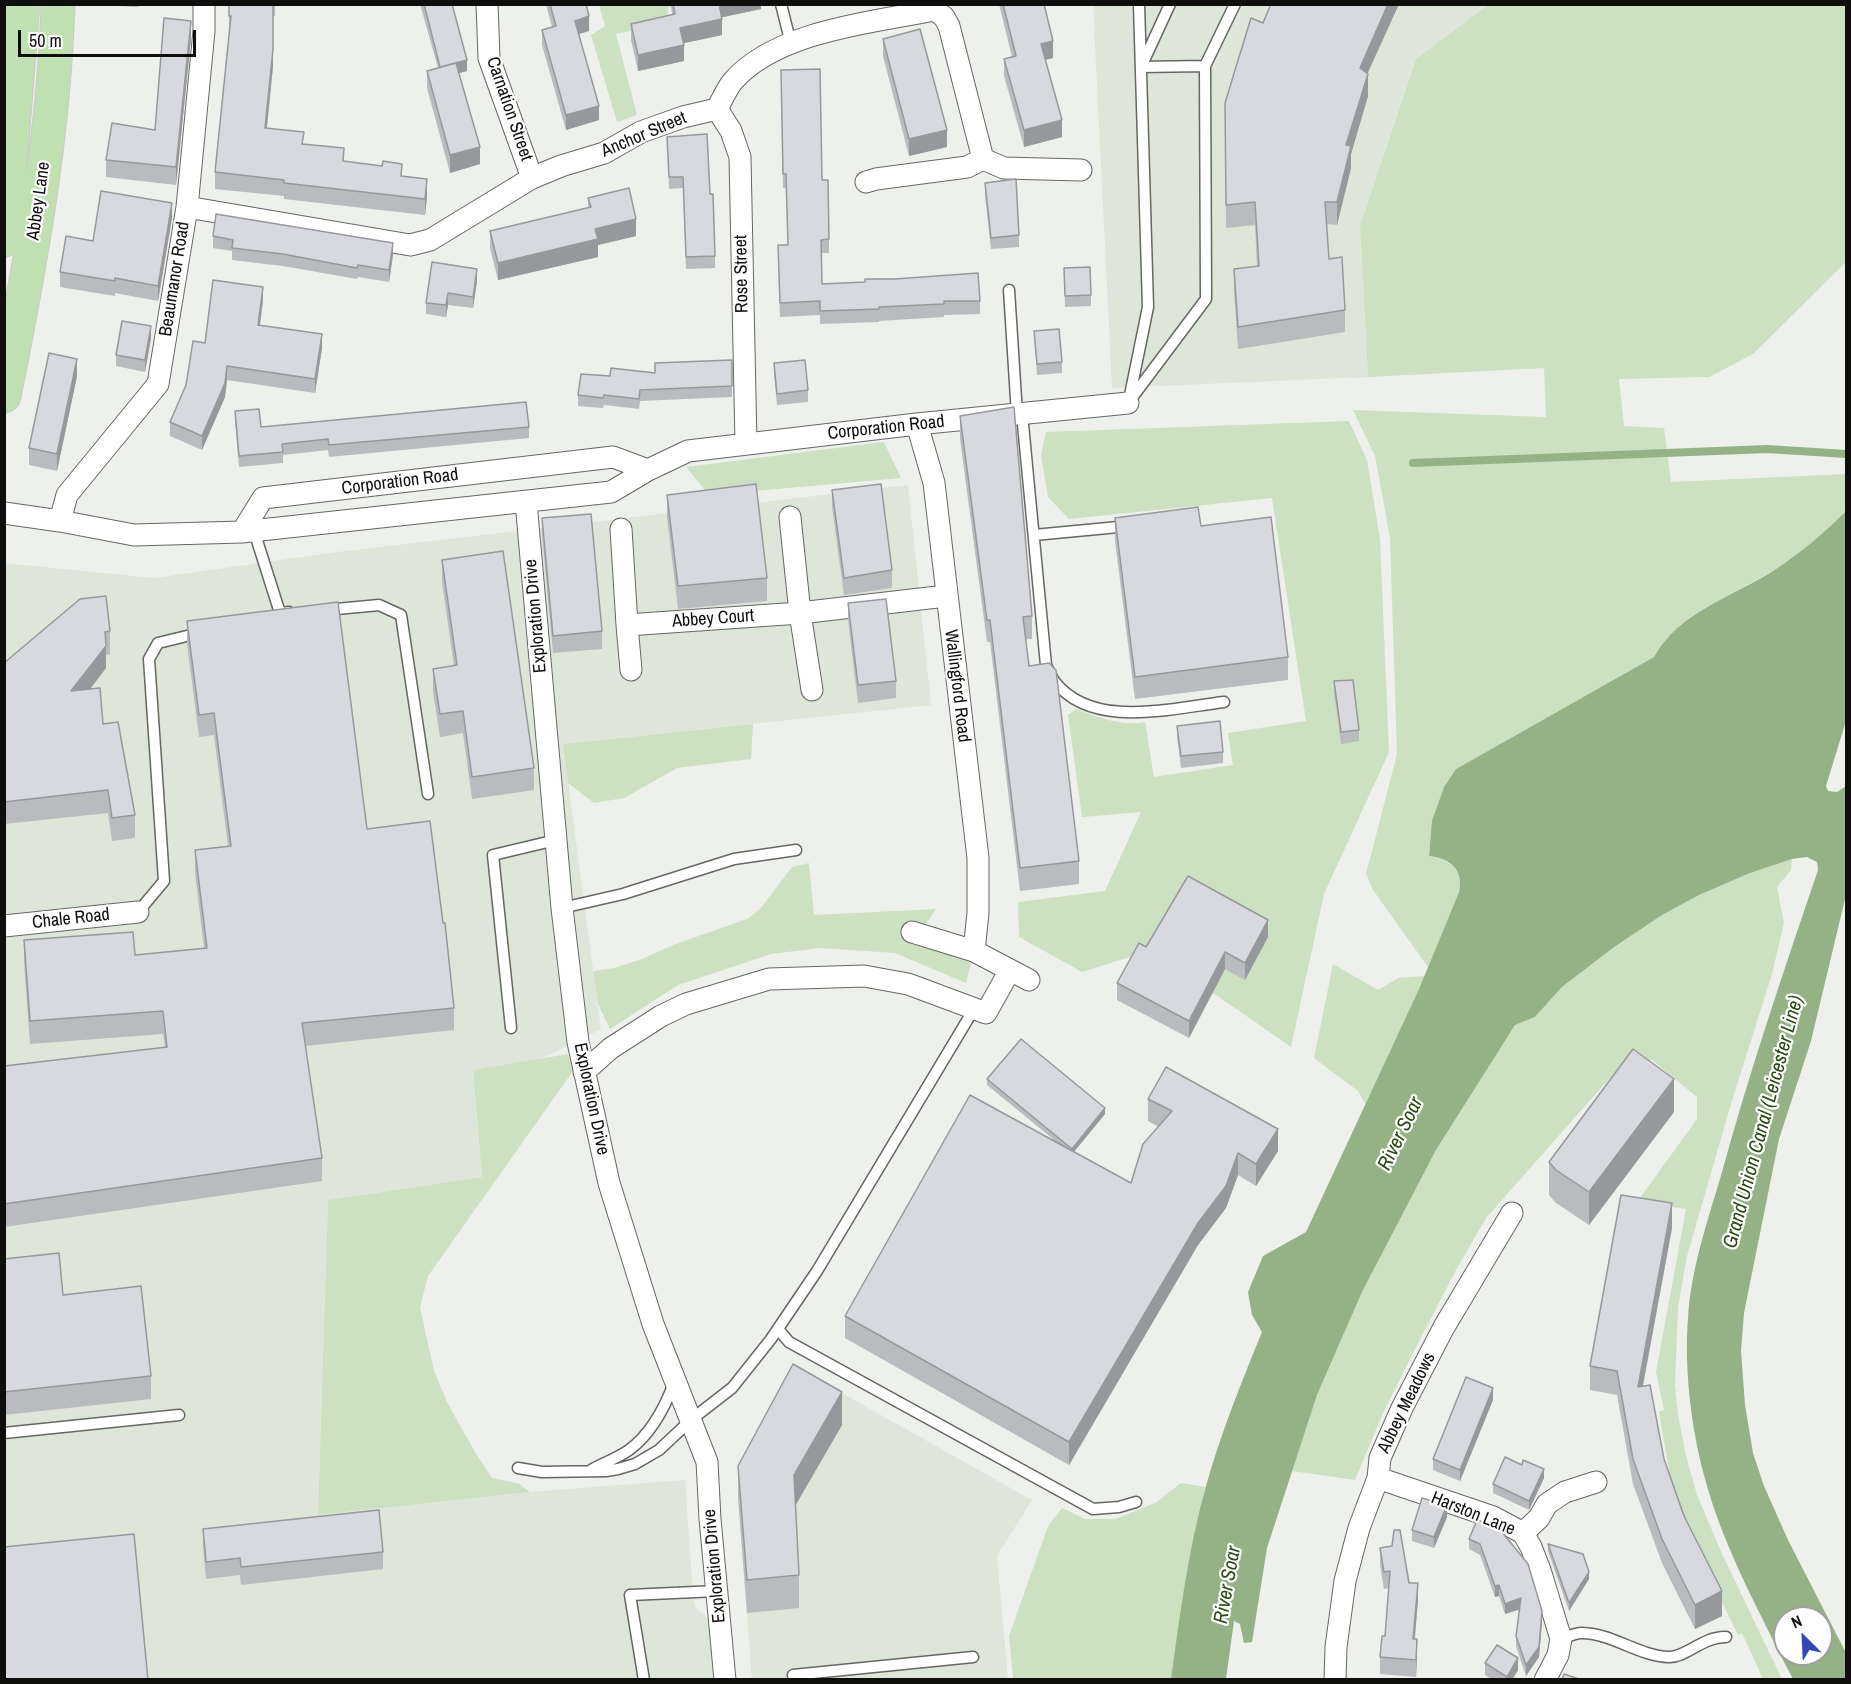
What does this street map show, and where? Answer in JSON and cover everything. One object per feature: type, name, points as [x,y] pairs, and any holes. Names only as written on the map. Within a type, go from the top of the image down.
[{"type":"main road","name":"Abbey Lane","points":[[4,240],[22,4]]},
{"type":"main road","name":"Abbey Lane","points":[[4,396],[30,267],[46,149],[58,4]]},
{"type":"street","name":"Beaumanor Road","points":[[60,521],[67,495],[158,384],[186,207],[204,31],[204,4]]},
{"type":"street","name":"Carnation Street","points":[[487,4],[489,58],[532,178]]},
{"type":"street","points":[[717,109],[733,81],[755,62],[791,44],[823,32],[936,7],[949,26],[983,159]]},
{"type":"street","name":"Anchor Street","points":[[186,207],[410,245],[430,240],[532,178],[561,166],[604,153],[641,132],[683,117],[717,109]]},
{"type":"street","name":"Rose Street","points":[[717,109],[731,130],[740,157],[746,444]]},
{"type":"street","points":[[866,182],[967,167],[983,159],[1004,168],[1081,170]]},
{"type":"street","name":"Corporation Road","points":[[4,513],[134,535],[248,531],[611,492],[648,470],[688,451],[916,424],[1128,403]]},
{"type":"street","name":"Wallingford Road","points":[[916,424],[934,483],[978,858],[978,913],[974,951]]},
{"type":"street","name":"Corporation Road","points":[[248,531],[263,498],[613,457],[648,470]]},
{"type":"street","name":"Exploration Drive","points":[[526,502],[562,908],[578,1042],[609,1183],[653,1324],[708,1462],[725,1680]]},
{"type":"street","points":[[790,517],[800,613],[812,690]]},
{"type":"street","points":[[621,529],[632,670]]},
{"type":"street","name":"Abbey Court","points":[[627,625],[800,613],[946,596]]},
{"type":"street","name":"Chale Road","points":[[4,926],[138,912]]},
{"type":"street","points":[[912,932],[974,951],[1029,980]]},
{"type":"street","points":[[584,1072],[611,1048],[661,1016],[686,1004],[769,979],[864,976],[908,984],[986,1013],[1010,970]]},
{"type":"street","name":"Abbey Meadows","points":[[1335,1680],[1336,1647],[1345,1581],[1359,1528],[1378,1478],[1380,1458],[1402,1408],[1444,1327],[1512,1213]]},
{"type":"street","name":"Harston Lane","points":[[1378,1478],[1493,1517],[1523,1533],[1540,1570],[1561,1639]]},
{"type":"street","points":[[1523,1533],[1539,1518],[1547,1504],[1565,1492],[1596,1482]]},
{"type":"street","points":[[1545,1680],[1558,1655],[1561,1639]]},
{"type":"lane","points":[[781,4],[791,44]]},
{"type":"lane","points":[[1128,403],[1148,307],[1139,4]]},
{"type":"lane","points":[[1141,67],[1170,4]]},
{"type":"lane","points":[[1128,403],[1206,299],[1205,66],[1235,4]]},
{"type":"lane","points":[[1141,67],[1205,66]]},
{"type":"lane","points":[[1009,290],[1019,414],[1034,535],[1046,665],[1054,681],[1071,697],[1088,706],[1108,712],[1136,713],[1224,702]]},
{"type":"lane","points":[[1034,535],[1137,525]]},
{"type":"lane","points":[[248,531],[275,614],[299,612]]},
{"type":"lane","points":[[320,610],[379,604],[401,615],[428,794]]},
{"type":"lane","points":[[138,912],[164,880],[149,660],[158,643],[207,631]]},
{"type":"lane","points":[[511,1028],[493,855],[556,840]]},
{"type":"lane","points":[[562,908],[623,894],[734,859],[796,850]]},
{"type":"lane","points":[[518,1468],[542,1473],[618,1469],[645,1459],[732,1388],[778,1329],[817,1271],[974,1009]]},
{"type":"lane","points":[[778,1329],[789,1342],[1094,1509],[1119,1507],[1136,1502]]},
{"type":"lane","points":[[589,1470],[623,1454],[640,1441],[660,1413],[676,1380]]},
{"type":"lane","points":[[4,1433],[179,1415]]},
{"type":"lane","points":[[644,1680],[630,1594],[717,1591]]},
{"type":"lane","points":[[1561,1639],[1582,1632],[1671,1658],[1716,1636],[1726,1637]]},
{"type":"lane","points":[[794,1680],[794,1675],[973,1657]]},
{"type":"shaded area","points":[[599,5],[687,5],[668,7],[668,23],[616,34],[637,115],[617,122],[591,35],[605,26]]},
{"type":"shaded area","points":[[1093,5],[1488,5],[1416,59],[1360,226],[1368,377],[1112,388]]},
{"type":"shaded area","points":[[1488,5],[1846,5],[1846,262],[1753,354],[1709,377],[1619,379],[1624,426],[1664,428],[1671,482],[1846,474],[1846,510],[1821,536],[1783,565],[1707,607],[1676,629],[1654,657],[1456,769],[1436,810],[1429,856],[1453,866],[1459,877],[1459,892],[1428,967],[1373,890],[1366,874],[1397,754],[1390,538],[1375,456],[1353,410],[1546,417],[1544,368],[1368,377],[1360,226],[1416,59]]},
{"type":"shaded area","points":[[1349,421],[1367,460],[1380,539],[1389,752],[1324,894],[1291,1047],[1216,995],[1136,955],[1082,972],[1019,937],[1018,902],[1105,891],[1141,812],[1082,817],[1068,715],[1076,709],[1119,722],[1145,722],[1154,777],[1233,765],[1228,733],[1306,721],[1272,498],[1069,519],[1048,497],[1041,456],[1046,432]]},
{"type":"shaded area","points":[[884,442],[901,478],[743,492],[705,490],[686,467]]},
{"type":"shaded area","points":[[908,485],[931,705],[563,744],[601,1029],[539,1060],[473,1070],[482,1177],[328,1200],[318,1515],[530,1492],[685,1480],[694,1606],[708,1619],[713,1630],[715,1679],[5,1679],[4,563],[154,578],[338,552]]},
{"type":"shaded area","points":[[753,724],[751,759],[677,768],[624,798],[594,803],[568,783],[563,744]]},
{"type":"shaded area","points":[[1792,859],[1791,870],[1777,887],[1784,923],[1772,974],[1687,1256],[1678,1307],[1675,1385],[1686,1456],[1697,1495],[1723,1556],[1773,1660],[1773,1666],[1776,1666],[1782,1679],[1763,1679],[1742,1633],[1738,1635],[1701,1559],[1671,1482],[1659,1412],[1664,1410],[1656,1372],[1686,1209],[1637,1202],[1697,1119],[1697,1097],[1652,1060],[1624,1062],[1486,1218],[1456,1270],[1383,1413],[1355,1480],[1292,1471],[1317,1395],[1362,1292],[1436,1150],[1515,1025],[1535,1017],[1562,987],[1614,946],[1662,915],[1699,895],[1750,873]]},
{"type":"shaded area","points":[[809,863],[814,915],[936,909],[912,945],[974,951],[966,983],[895,953],[820,948],[771,954],[678,985],[610,1029],[598,1004],[593,971],[614,968],[642,959],[673,945],[747,919],[760,909],[792,867]]},
{"type":"shaded area","points":[[1333,964],[1378,990],[1398,978],[1425,976],[1366,1105],[1358,1091],[1314,1058]]},
{"type":"shaded area","points":[[568,1054],[573,1071],[428,1276],[420,1307],[434,1371],[448,1404],[475,1452],[492,1478],[520,1484],[530,1492],[318,1515],[328,1200],[482,1177],[473,1070]]},
{"type":"shaded area","points":[[806,1373],[1032,1500],[997,1556],[1008,1679],[752,1679],[738,1499]]},
{"type":"shaded area","points":[[1181,1483],[1205,1487],[1171,1679],[1013,1679],[1009,1636],[1048,1526],[1062,1508],[1085,1519],[1115,1519],[1155,1503]]},
{"type":"water","points":[[1846,511],[1846,721],[1826,786],[1828,791],[1837,792],[1846,786],[1846,895],[1811,1041],[1779,1139],[1744,1313],[1741,1351],[1745,1405],[1753,1453],[1764,1486],[1788,1540],[1822,1606],[1773,1606],[1773,1640],[1739,1570],[1711,1499],[1695,1437],[1687,1356],[1688,1318],[1696,1262],[1756,1058],[1818,870],[1817,862],[1807,857],[1792,859],[1750,873],[1699,895],[1662,915],[1614,947],[1562,987],[1535,1017],[1515,1025],[1436,1150],[1362,1292],[1317,1395],[1267,1548],[1252,1642],[1244,1643],[1240,1624],[1234,1621],[1226,1679],[1171,1679],[1189,1558],[1206,1486],[1225,1427],[1262,1332],[1252,1315],[1248,1292],[1263,1256],[1306,1232],[1419,989],[1459,892],[1459,877],[1454,866],[1443,859],[1429,856],[1432,821],[1444,787],[1456,769],[1654,657],[1664,641],[1692,616],[1776,569],[1821,535]]},
{"type":"water","points":[[1833,1628],[1846,1653],[1846,1679],[1793,1679],[1786,1666],[1833,1666]]},
{"type":"building","points":[[229,4],[273,4],[273,49],[265,128],[304,132],[302,144],[344,148],[343,161],[382,166],[383,161],[402,164],[401,176],[427,179],[425,199],[284,183],[284,180],[215,172],[231,16],[229,16]]},
{"type":"building","points":[[424,4],[452,4],[467,60],[440,67]]},
{"type":"building","points":[[550,4],[586,4],[589,16],[575,21],[599,106],[566,115],[542,30],[556,26]]},
{"type":"building","points":[[673,4],[719,4],[722,19],[680,28],[684,45],[638,55],[631,24],[675,14]]},
{"type":"building","points":[[1003,4],[1044,4],[1053,41],[1041,44],[1062,120],[1024,130],[1004,59],[1016,56]]},
{"type":"building","points":[[1271,4],[1388,4],[1360,68],[1368,74],[1346,145],[1351,146],[1337,202],[1325,202],[1329,259],[1342,257],[1345,310],[1238,327],[1234,269],[1259,266],[1255,202],[1226,205],[1225,103],[1251,18],[1263,23]]},
{"type":"building","points":[[164,18],[191,21],[176,167],[106,160],[112,123],[155,130]]},
{"type":"building","points":[[920,29],[947,130],[909,139],[883,39]]},
{"type":"building","points":[[456,63],[480,147],[450,155],[427,71]]},
{"type":"building","points":[[820,69],[822,180],[828,180],[829,239],[821,240],[822,284],[865,282],[865,279],[978,273],[980,301],[944,301],[944,304],[820,311],[820,301],[780,303],[778,245],[788,245],[786,174],[783,174],[781,70]]},
{"type":"building","points":[[707,134],[710,194],[713,194],[715,256],[686,257],[683,177],[669,177],[667,137]]},
{"type":"building","points":[[1016,179],[1019,235],[991,238],[985,183]]},
{"type":"building","points":[[629,188],[636,219],[595,229],[598,239],[498,263],[490,231],[591,207],[588,198]]},
{"type":"building","points":[[101,191],[172,203],[158,286],[115,278],[115,281],[60,272],[66,236],[93,241]]},
{"type":"building","points":[[216,214],[393,243],[389,270],[358,265],[357,268],[283,254],[232,248],[233,240],[213,236]]},
{"type":"building","points":[[432,262],[477,269],[473,297],[448,293],[446,305],[426,303]]},
{"type":"building","points":[[1090,267],[1091,295],[1065,296],[1064,268]]},
{"type":"building","points":[[213,280],[263,287],[258,325],[322,334],[315,379],[227,366],[225,383],[202,436],[170,422],[186,385],[193,341],[205,343]]},
{"type":"building","points":[[122,321],[151,326],[145,360],[116,355]]},
{"type":"building","points":[[1059,329],[1062,362],[1037,364],[1034,331]]},
{"type":"building","points":[[49,353],[77,359],[57,454],[29,448]]},
{"type":"building","points":[[732,360],[732,386],[640,390],[639,399],[578,395],[581,374],[610,376],[611,368],[655,373],[655,363]]},
{"type":"building","points":[[805,360],[808,390],[777,394],[774,363]]},
{"type":"building","points":[[526,402],[529,427],[329,445],[328,439],[282,444],[283,452],[239,456],[235,411],[259,409],[261,427]]},
{"type":"building","points":[[1014,407],[1032,616],[1023,617],[1029,666],[1049,663],[1056,670],[1079,861],[1020,868],[990,620],[987,620],[960,416]]},
{"type":"building","points":[[756,484],[767,578],[678,586],[667,495]]},
{"type":"building","points":[[881,484],[892,570],[844,578],[832,490]]},
{"type":"building","points":[[1198,507],[1201,526],[1271,517],[1288,657],[1135,677],[1115,518]]},
{"type":"building","points":[[591,514],[602,631],[553,636],[542,518]]},
{"type":"building","points":[[503,551],[534,768],[472,777],[463,711],[440,714],[433,669],[457,665],[442,560]]},
{"type":"building","points":[[106,596],[110,631],[105,632],[106,646],[71,691],[100,688],[103,724],[118,722],[135,815],[112,818],[108,790],[4,802],[4,663],[80,599]]},
{"type":"building","points":[[886,599],[896,681],[858,685],[848,603]]},
{"type":"building","points":[[338,602],[367,829],[430,821],[443,923],[445,923],[454,1008],[302,1023],[322,1158],[4,1204],[4,1066],[167,1047],[163,1011],[30,1021],[24,940],[133,932],[135,955],[207,948],[195,850],[231,846],[214,713],[199,715],[187,621]]},
{"type":"building","points":[[1353,680],[1359,730],[1341,732],[1334,681]]},
{"type":"building","points":[[1220,721],[1223,752],[1181,756],[1177,726]]},
{"type":"building","points":[[1188,876],[1268,920],[1245,963],[1225,952],[1189,1021],[1117,983],[1139,943],[1146,947]]},
{"type":"building","points":[[1021,1039],[1105,1108],[1072,1149],[987,1079]]},
{"type":"building","points":[[1633,1049],[1674,1079],[1589,1192],[1556,1170],[1549,1162]]},
{"type":"building","points":[[1166,1067],[1278,1129],[1256,1164],[1238,1153],[1226,1186],[1198,1223],[1069,1442],[845,1316],[970,1095],[1131,1183],[1143,1144],[1172,1111],[1148,1099]]},
{"type":"building","points":[[1621,1195],[1672,1203],[1638,1387],[1650,1385],[1664,1459],[1684,1516],[1722,1591],[1695,1605],[1662,1539],[1633,1459],[1617,1371],[1590,1366]]},
{"type":"building","points":[[59,1253],[63,1295],[141,1286],[151,1376],[4,1392],[4,1259]]},
{"type":"building","points":[[793,1364],[842,1392],[794,1475],[799,1575],[747,1580],[738,1466]]},
{"type":"building","points":[[1466,1377],[1493,1388],[1460,1470],[1433,1459]]},
{"type":"building","points":[[1505,1457],[1522,1465],[1523,1460],[1544,1469],[1529,1501],[1493,1484]]},
{"type":"building","points":[[1422,1498],[1447,1505],[1434,1537],[1412,1530]]},
{"type":"building","points":[[379,1510],[383,1552],[241,1567],[240,1558],[206,1562],[203,1529]]},
{"type":"building","points":[[1477,1520],[1497,1526],[1528,1564],[1542,1611],[1539,1647],[1526,1665],[1516,1636],[1521,1598],[1505,1604],[1499,1585],[1495,1586],[1480,1544],[1469,1539]]},
{"type":"building","points":[[1394,1530],[1400,1530],[1409,1583],[1418,1583],[1413,1639],[1417,1639],[1416,1660],[1380,1657],[1382,1636],[1385,1636],[1390,1571],[1384,1572],[1380,1548],[1392,1546]]},
{"type":"building","points":[[134,1534],[148,1680],[4,1680],[4,1547]]},
{"type":"building","points":[[1548,1544],[1583,1554],[1589,1572],[1569,1603]]},
{"type":"building","points":[[1497,1645],[1518,1658],[1507,1677],[1485,1663]]},
{"type":"building","points":[[1564,1674],[1582,1680],[1562,1680]]},
{"type":"waterway","points":[[1413,463],[1767,449],[1846,454]]},
{"type":"water label","name":"Grand Union Canal (Leicester Line)","points":[[1764,1122]]},
{"type":"water label","name":"River Soar","points":[[1401,1134]]},
{"type":"water label","name":"River Soar","points":[[1228,1585]]}]
